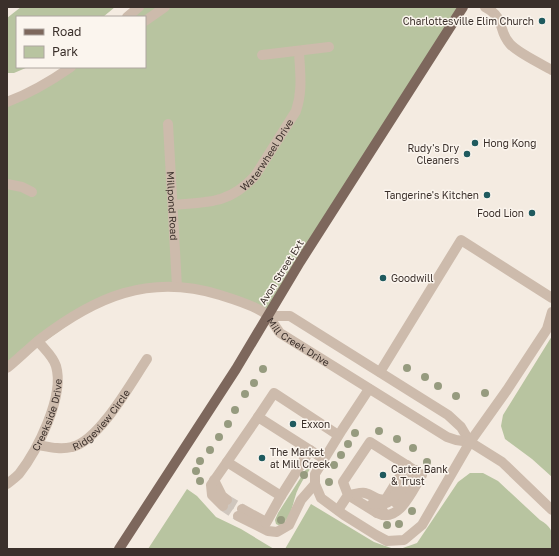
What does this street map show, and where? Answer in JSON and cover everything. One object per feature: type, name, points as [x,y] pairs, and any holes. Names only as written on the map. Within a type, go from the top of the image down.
[{"type":"main road","name":"Avon Street Ext","points":[[119,549],[232,376],[330,215],[463,7]]},
{"type":"street","points":[[128,16],[139,7]]},
{"type":"street","points":[[146,20],[165,7]]},
{"type":"street","points":[[485,7],[492,11],[499,19],[505,37],[511,45],[552,70]]},
{"type":"street","points":[[262,55],[329,47]]},
{"type":"street","name":"Waterwheel Drive","points":[[173,205],[213,202],[226,198],[238,192],[255,176],[296,111],[302,87],[299,51]]},
{"type":"street","points":[[7,102],[28,94],[47,84],[70,68]]},
{"type":"street","name":"Millpond Road","points":[[168,124],[177,287]]},
{"type":"street","points":[[7,184],[22,187],[32,192]]},
{"type":"street","points":[[380,372],[461,240],[552,298]]},
{"type":"street","name":"Mill Creek Drive","points":[[7,368],[38,341],[83,310],[106,298],[139,289],[177,287],[212,292],[236,300],[268,316],[280,333],[369,389],[447,437],[470,442],[502,462],[552,510]]},
{"type":"street","points":[[369,389],[338,435],[315,474],[315,484],[321,498],[387,541],[404,540],[422,525],[470,442],[507,390],[547,329],[552,312]]},
{"type":"street","points":[[268,316],[290,316],[380,372],[455,421],[470,442]]},
{"type":"street","name":"Creekside Drive","points":[[7,484],[18,476],[38,445],[54,404],[58,376],[56,366],[52,358],[38,341]]},
{"type":"street","name":"Ridgeview Circle","points":[[38,445],[63,448],[73,447],[94,435],[104,424],[147,360]]},
{"type":"street","points":[[225,503],[212,495],[211,485],[274,393],[338,435]]},
{"type":"street","points":[[258,416],[324,459]]},
{"type":"street","points":[[370,442],[411,468],[422,475],[403,506],[390,516],[384,516],[376,513],[348,495],[344,487],[343,482],[370,442]]},
{"type":"street","points":[[266,523],[310,450]]},
{"type":"street","points":[[227,462],[281,496]]},
{"type":"street","points":[[348,495],[362,498],[372,504],[385,504],[391,501],[394,497],[411,468]]},
{"type":"street","points":[[277,532],[266,523],[240,513],[268,531],[277,532],[290,525],[301,500],[315,484]]},
{"type":"street","points":[[338,510],[348,495]]},
{"type":"green space","points":[[21,7],[115,7],[104,16],[16,16],[16,68],[26,68],[14,73],[7,73],[7,18]]},
{"type":"green space","points":[[139,7],[463,7],[268,316],[252,307],[177,287],[106,298],[7,368],[7,102],[69,68],[146,68],[146,16],[128,16]]},
{"type":"green space","points":[[552,336],[552,477],[532,459],[505,439],[501,426],[503,415]]},
{"type":"green space","points":[[312,460],[314,463],[299,487],[288,518],[280,526],[276,524],[275,520],[278,513]]},
{"type":"green space","points":[[470,473],[483,473],[498,481],[545,523],[552,532],[552,549],[400,549],[417,543],[458,482]]},
{"type":"green space","points":[[187,489],[197,496],[216,517],[241,529],[274,549],[148,549]]},
{"type":"green space","points":[[311,504],[374,542],[394,549],[285,549]]},
{"type":"tunnel","points":[[227,500],[242,509]]},
{"type":"tunnel","points":[[223,506],[238,516]]},
{"type":"place","name":"Charlottesville Elim Church","points":[[542,21]]},
{"type":"place","name":"Hong Kong","points":[[475,143]]},
{"type":"place","name":"Rudy's Dry Cleaners","points":[[467,154]]},
{"type":"place","name":"Tangerine's Kitchen","points":[[487,195]]},
{"type":"place","name":"Food Lion","points":[[532,213]]},
{"type":"place","name":"Goodwill","points":[[383,278]]},
{"type":"place","name":"Exxon","points":[[293,424]]},
{"type":"place","name":"The Market at Mill Creek","points":[[262,458]]},
{"type":"place","name":"Carter Bank & Trust","points":[[383,475]]}]
